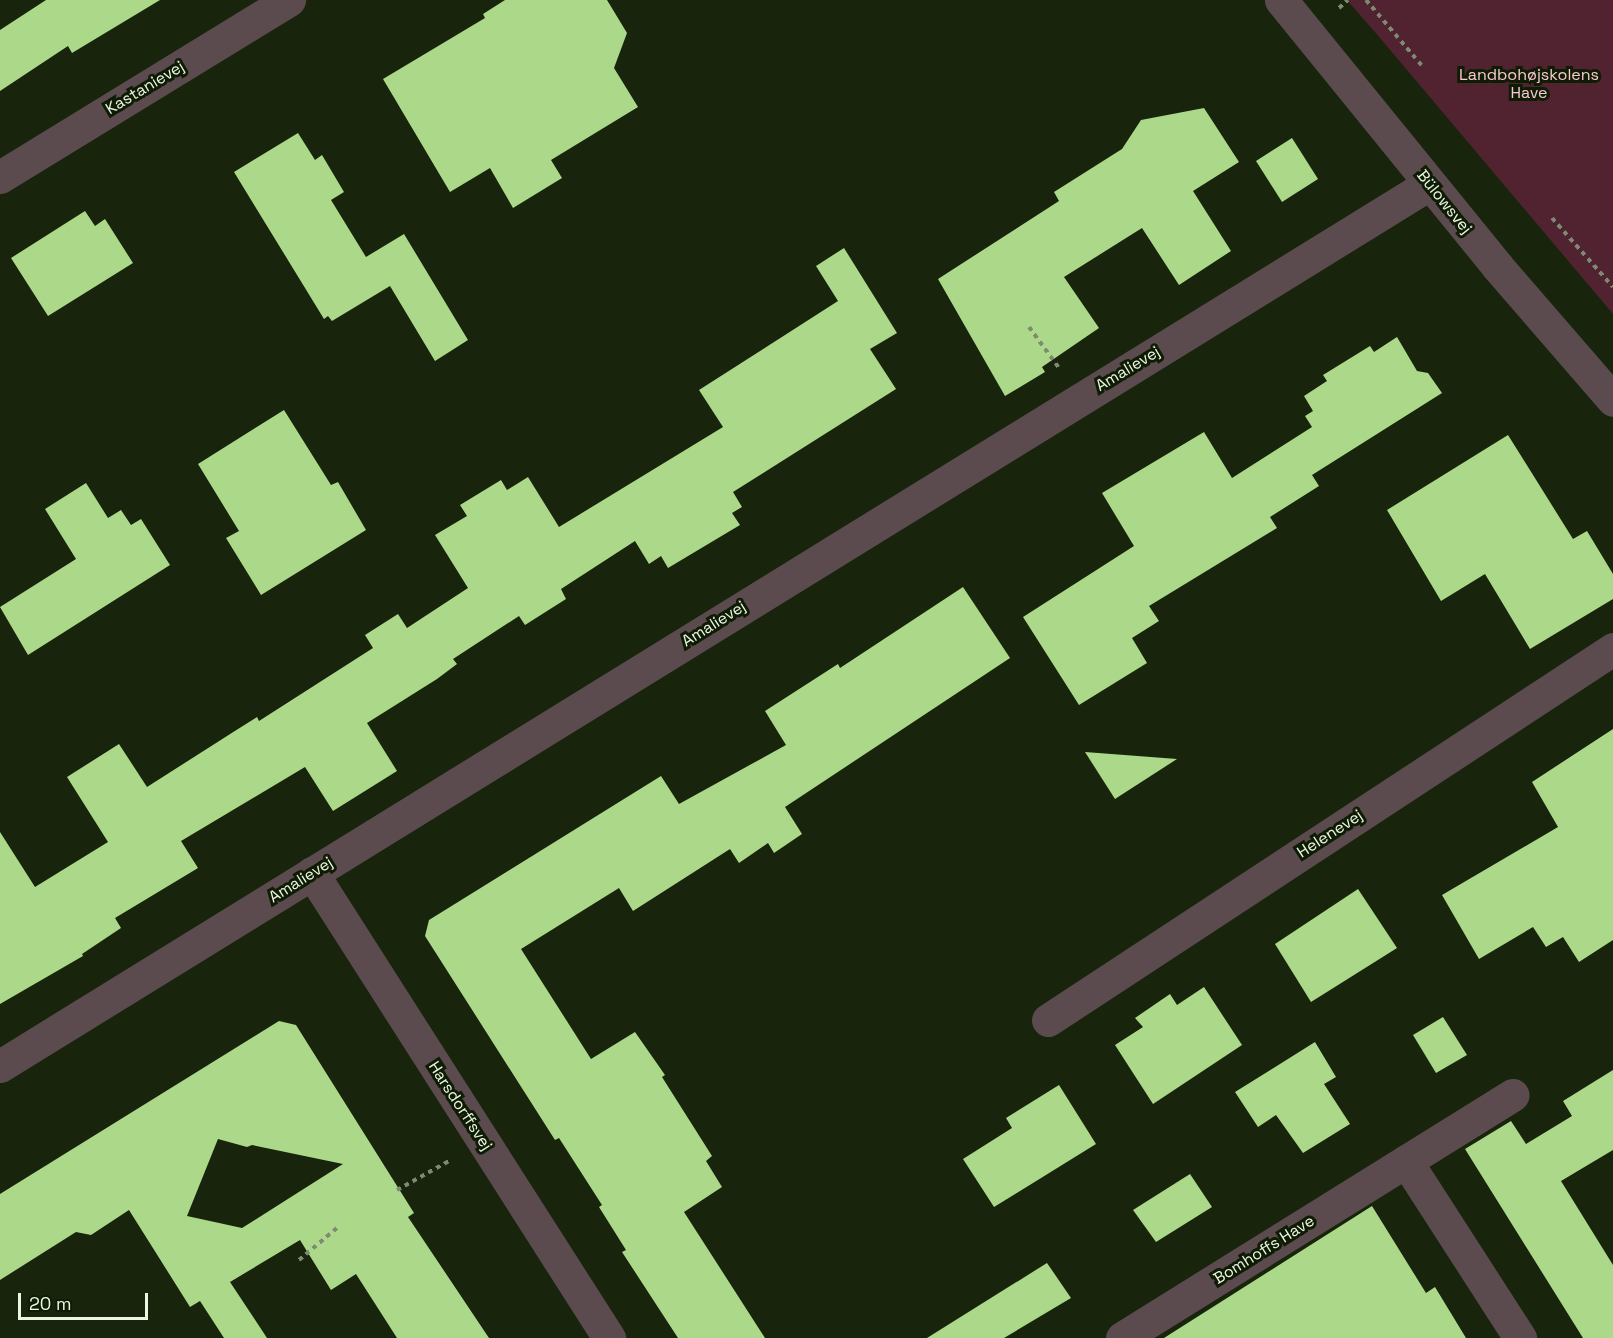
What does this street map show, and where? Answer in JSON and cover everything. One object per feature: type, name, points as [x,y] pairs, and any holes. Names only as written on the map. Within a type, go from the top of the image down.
[{"type":"street","name":"Kastanievej","points":[[0,177],[289,0]]},
{"type":"street","name":"Bülowsvej","points":[[1281,0],[1429,184],[1613,400]]},
{"type":"street","name":"Amalievej","points":[[0,1066],[1429,184]]},
{"type":"street","name":"Helenevej","points":[[1048,1020],[1613,649]]},
{"type":"street","name":"Harsdorffsvej","points":[[312,873],[609,1338]]},
{"type":"street","name":"Bomhoffs Have","points":[[1122,1338],[1512,1095]]},
{"type":"street","points":[[1406,1161],[1520,1338]]},
{"type":"path","points":[[1366,0],[1423,67]]},
{"type":"path","points":[[1552,218],[1613,287]]},
{"type":"path","points":[[1029,327],[1082,397]]},
{"type":"path","points":[[397,1190],[483,1142]]},
{"type":"path","points":[[299,1260],[337,1228]]},
{"type":"green space","name":"Landbohøjskolens Have","points":[[1347,0],[1613,0],[1613,314],[1380,38]]},
{"type":"building","points":[[46,0],[160,0],[72,53],[68,46],[0,91],[0,30]]},
{"type":"building","points":[[505,0],[607,0],[627,33],[614,68],[638,107],[551,160],[562,178],[513,208],[490,168],[450,192],[383,79],[485,18],[483,14]]},
{"type":"building","points":[[1204,108],[1239,162],[1193,191],[1231,251],[1179,285],[1142,228],[1064,277],[1099,328],[1042,367],[1045,372],[1005,396],[938,279],[1059,201],[1054,192],[1122,149],[1141,120]]},
{"type":"building","points":[[298,133],[315,160],[322,155],[344,192],[331,200],[366,257],[404,234],[468,340],[435,361],[390,286],[332,321],[328,316],[324,319],[234,172]]},
{"type":"building","points":[[1292,138],[1318,179],[1282,202],[1256,161]]},
{"type":"building","points":[[85,211],[95,226],[105,219],[133,263],[48,316],[11,258]]},
{"type":"building","points":[[844,248],[897,333],[870,349],[896,389],[733,492],[742,507],[732,513],[740,525],[668,568],[661,556],[649,564],[635,541],[561,589],[566,599],[525,625],[519,616],[453,659],[457,664],[437,679],[367,723],[397,771],[333,811],[305,767],[181,841],[198,868],[115,918],[121,928],[82,954],[83,956],[0,1004],[0,832],[35,887],[108,842],[67,777],[119,744],[147,787],[257,717],[259,721],[373,648],[365,635],[398,614],[407,628],[468,588],[435,535],[467,516],[460,505],[501,480],[507,490],[528,477],[559,527],[723,427],[699,390],[838,301],[816,266]]},
{"type":"building","points":[[1397,337],[1417,371],[1428,373],[1442,393],[1312,475],[1319,486],[1270,517],[1277,528],[1149,606],[1159,621],[1132,638],[1147,663],[1079,705],[1023,617],[1134,546],[1102,493],[1204,432],[1232,478],[1312,427],[1305,416],[1313,411],[1304,396],[1327,381],[1323,375],[1370,346],[1374,352]]},
{"type":"building","points":[[284,410],[331,485],[338,482],[366,530],[261,595],[226,538],[239,531],[198,464]]},
{"type":"building","points":[[1508,435],[1573,539],[1587,531],[1613,574],[1613,599],[1530,649],[1485,574],[1441,601],[1387,510]]},
{"type":"building","points":[[86,483],[108,518],[121,510],[131,525],[141,519],[170,565],[28,655],[0,607],[76,559],[45,509]]},
{"type":"building","points":[[963,587],[1010,658],[785,807],[802,834],[774,853],[768,843],[739,863],[730,849],[633,911],[619,888],[521,949],[591,1059],[635,1032],[665,1075],[662,1077],[712,1156],[706,1161],[722,1187],[684,1212],[765,1338],[678,1338],[622,1252],[626,1250],[599,1207],[602,1205],[559,1138],[555,1140],[425,936],[429,920],[661,776],[679,804],[786,745],[765,711],[838,664],[840,668]]},
{"type":"building","points":[[1613,729],[1613,940],[1579,962],[1563,937],[1546,947],[1533,927],[1479,959],[1442,895],[1558,827],[1532,782]]},
{"type":"building","points":[[1085,752],[1177,759],[1115,799]]},
{"type":"building","points":[[1358,889],[1397,948],[1311,1002],[1275,944]]},
{"type":"building","points":[[1204,987],[1242,1045],[1153,1104],[1115,1045],[1143,1027],[1135,1018],[1170,994],[1177,1005]]},
{"type":"building","points":[[1443,1017],[1467,1055],[1436,1073],[1413,1035]]},
{"type":"building","points":[[279,1021],[296,1025],[414,1213],[408,1217],[489,1338],[397,1338],[356,1274],[331,1290],[300,1240],[230,1282],[267,1338],[224,1338],[200,1301],[190,1307],[129,1210],[91,1235],[76,1232],[0,1280],[0,1194]],"holes":[[[218,1139],[247,1147],[252,1145],[343,1164],[242,1228],[187,1216]]]},
{"type":"building","points":[[1315,1042],[1336,1077],[1324,1084],[1350,1124],[1303,1153],[1276,1115],[1258,1127],[1235,1092]]},
{"type":"building","points":[[1613,1070],[1613,1150],[1561,1181],[1613,1265],[1613,1338],[1583,1338],[1465,1149],[1511,1121],[1526,1144],[1572,1116],[1563,1101]]},
{"type":"building","points":[[1059,1085],[1096,1144],[994,1207],[963,1159],[1012,1128],[1006,1118]]},
{"type":"building","points":[[1190,1174],[1212,1207],[1156,1242],[1133,1210]]},
{"type":"building","points":[[1372,1206],[1426,1293],[1435,1287],[1466,1338],[1164,1338]]},
{"type":"building","points":[[1047,1263],[1071,1298],[1004,1338],[927,1338]]}]
